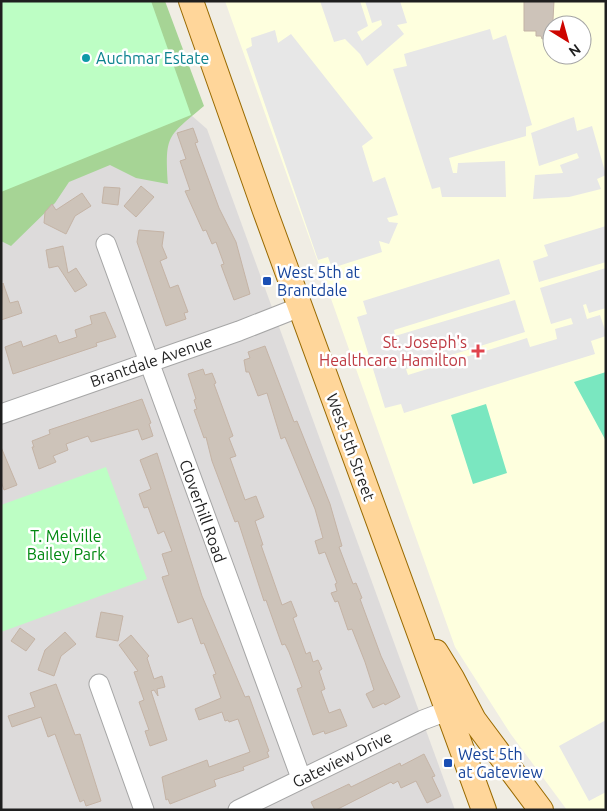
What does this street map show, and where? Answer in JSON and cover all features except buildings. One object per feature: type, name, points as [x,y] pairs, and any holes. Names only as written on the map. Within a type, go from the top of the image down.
[{"type":"main road","name":"West 5th Street","points":[[190,1],[483,809]]},
{"type":"main road","points":[[411,613],[452,678],[474,720],[541,810]]},
{"type":"street","name":"Cloverhill Road","points":[[106,244],[300,778]]},
{"type":"street","name":"Brantdale Avenue","points":[[2,410],[148,362],[300,307]]},
{"type":"street","points":[[99,684],[144,810]]},
{"type":"street","name":"Gateview Drive","points":[[238,810],[300,778],[447,710]]},
{"type":"shaded area","name":"St. Joseph's Healthcare Hamilton","points":[[225,1],[606,1],[606,810],[567,810],[510,733],[455,647]]},
{"type":"shaded area","points":[[320,1],[360,1],[368,26],[357,32],[362,41],[382,25],[381,20],[372,23],[365,1],[400,1],[407,23],[397,25],[404,34],[367,66],[360,54],[345,39],[334,42]]},
{"type":"shaded area","points":[[490,29],[493,40],[506,35],[532,125],[526,127],[526,136],[449,158],[453,173],[457,173],[458,163],[505,161],[506,197],[442,197],[440,187],[432,189],[393,69],[407,66],[404,54]]},
{"type":"shaded area","points":[[275,30],[278,43],[291,34],[373,138],[362,146],[373,182],[385,177],[398,215],[387,218],[389,222],[398,223],[389,244],[379,241],[382,252],[332,268],[328,257],[318,260],[246,49],[252,46],[251,38]]},
{"type":"shaded area","points":[[191,115],[207,129],[455,810],[1,810],[1,192]]},
{"type":"shaded area","points":[[574,117],[577,131],[592,126],[606,175],[597,179],[601,189],[569,197],[533,199],[535,175],[563,173],[560,165],[579,158],[577,153],[539,166],[531,133]]},
{"type":"shaded area","points":[[606,226],[606,262],[539,282],[533,261],[548,256],[544,245]]},
{"type":"shaded area","points":[[499,259],[510,294],[394,330],[395,336],[515,300],[525,332],[406,369],[408,375],[527,338],[530,347],[557,339],[555,329],[573,324],[571,318],[551,324],[540,288],[606,268],[606,308],[589,313],[586,304],[583,305],[587,319],[600,315],[606,333],[606,336],[591,341],[595,354],[404,413],[401,404],[385,408],[357,317],[367,314],[363,301]]},
{"type":"shaded area","points":[[606,720],[606,792],[589,801],[559,746]]},
{"type":"green space","name":"Auchmar Estate","points":[[1,1],[165,1],[204,106],[182,124],[171,138],[167,156],[168,184],[136,178],[110,165],[69,182],[55,203],[11,246],[1,241]]},
{"type":"green space","name":"Auchmar Estate","points":[[1,1],[151,1],[191,115],[1,192]]},
{"type":"green space","points":[[606,372],[606,441],[574,382]]},
{"type":"green space","points":[[486,404],[507,473],[473,484],[451,415]]},
{"type":"green space","name":"T. Melville Bailey Park","points":[[106,467],[147,579],[1,632],[1,505]]},
{"type":"place","name":"Auchmar Estate","points":[[86,58]]},
{"type":"place","name":"West 5th at Brantdale","points":[[267,281]]},
{"type":"place","name":"St. Joseph's Healthcare Hamilton","points":[[478,351]]},
{"type":"place","name":"West 5th at Gateview","points":[[448,763]]}]
